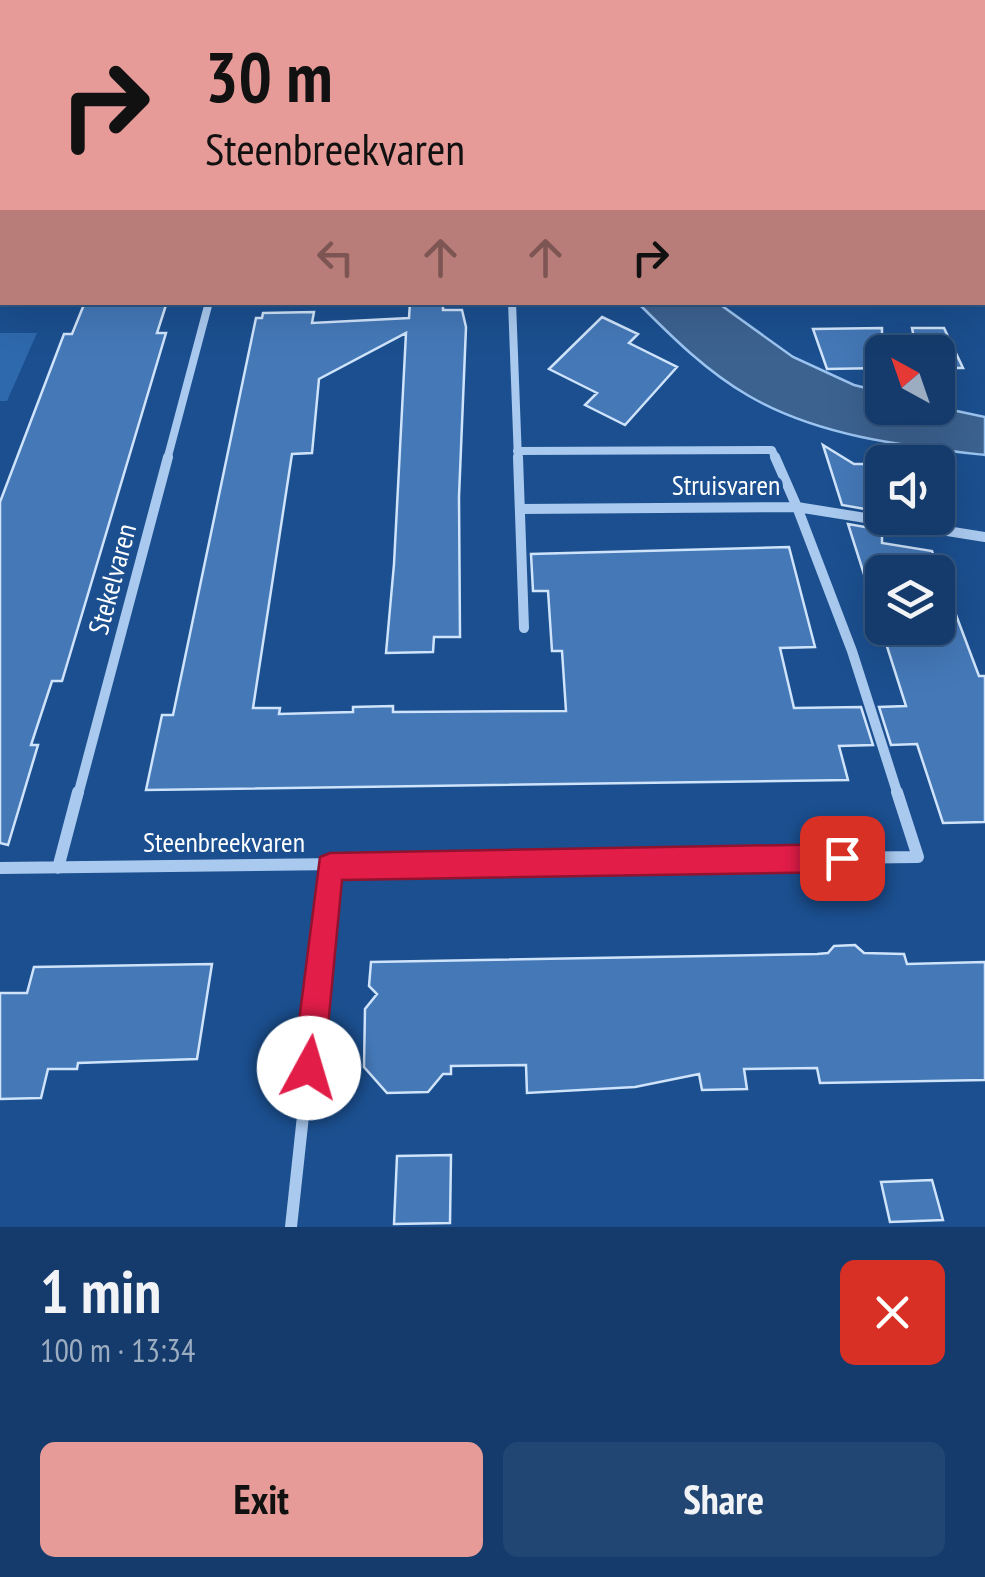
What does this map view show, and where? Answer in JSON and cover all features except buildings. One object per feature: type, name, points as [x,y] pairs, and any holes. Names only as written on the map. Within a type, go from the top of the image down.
[{"type":"street","name":"Stekelvaren","points":[[58,868],[208,305]]},
{"type":"street","points":[[512,305],[524,628]]},
{"type":"street","name":"Struisvaren","points":[[517,451],[772,450],[797,506],[520,508]]},
{"type":"street","name":"Steenbreekvaren","points":[[0,868],[918,857],[852,651],[797,506]]},
{"type":"street","points":[[797,506],[985,537]]},
{"type":"street","points":[[291,1227],[330,866]]},
{"type":"shaded area","points":[[640,305],[721,305],[793,357],[865,388],[865,425],[955,425],[955,411],[985,417],[985,455],[955,452],[955,445],[907,445],[834,430],[776,410],[719,376]]},
{"type":"shaded area","points":[[0,333],[37,333],[7,401],[0,401]]},
{"type":"route","points":[[309,1068],[330,866],[842,858]]}]
